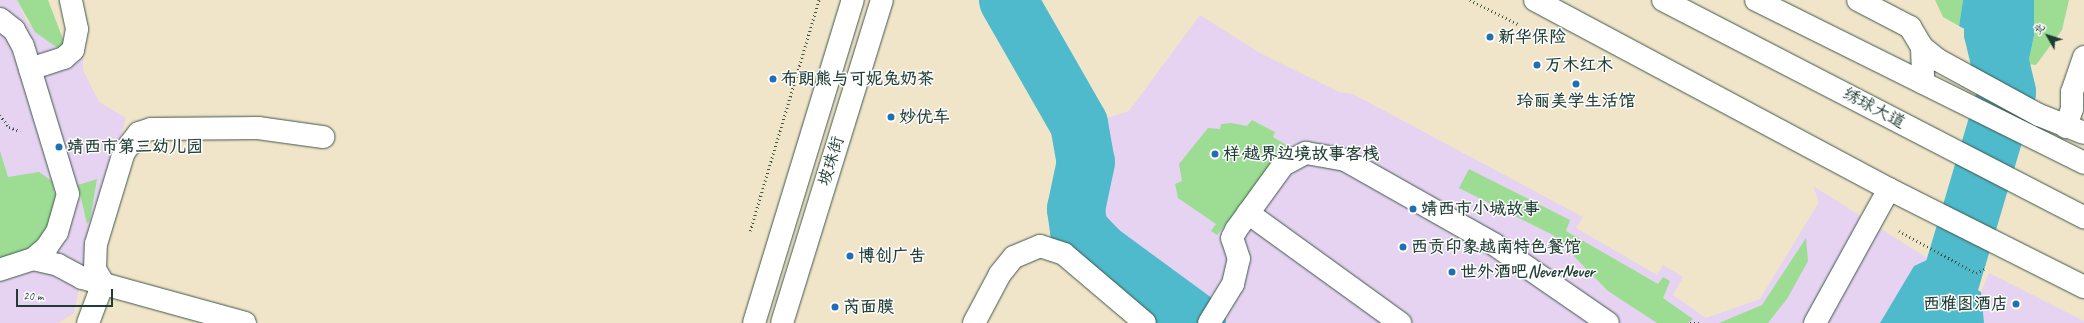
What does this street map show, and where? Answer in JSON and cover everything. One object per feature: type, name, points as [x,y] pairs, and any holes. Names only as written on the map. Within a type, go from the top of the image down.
[{"type":"street","points":[[30,69],[64,58],[74,50],[77,29],[70,0]]},
{"type":"street","name":"坡珠街","points":[[754,323],[853,0]]},
{"type":"street","name":"坡珠街","points":[[782,323],[882,0]]},
{"type":"street","points":[[1535,0],[1889,190],[2003,245],[2084,287]]},
{"type":"street","name":"绣球大道","points":[[1663,0],[2084,217]]},
{"type":"street","points":[[1756,0],[2084,163]]},
{"type":"street","points":[[1858,0],[1910,27],[1930,53],[2039,115],[2075,130]]},
{"type":"street","points":[[0,19],[14,30],[30,69],[68,194],[57,232],[32,260]]},
{"type":"street","points":[[1929,86],[1930,53]]},
{"type":"street","points":[[2075,130],[2072,109],[2072,92],[2084,57]]},
{"type":"street","points":[[88,323],[97,282],[95,269],[96,244],[124,152],[139,133],[151,129],[258,128],[323,137]]},
{"type":"street","points":[[1213,317],[1234,284],[1239,259],[1232,238],[1248,213],[1283,165],[1306,153],[1345,160],[1495,244],[1608,323]]},
{"type":"street","points":[[1815,323],[1872,215],[1889,190]]},
{"type":"street","points":[[1248,213],[1400,323]]},
{"type":"street","points":[[974,323],[1000,274],[1014,257],[1040,246],[1064,254],[1145,323]]},
{"type":"street","points":[[0,270],[32,260],[58,265],[97,282],[245,323]]},
{"type":"path","points":[[748,240],[819,0]]},
{"type":"path","points":[[1872,215],[1938,254],[1976,273]]},
{"type":"path","points":[[1690,323],[1701,323]]},
{"type":"shaded area","name":"靖西市第三幼儿园","points":[[0,0],[17,0],[27,22],[56,47],[83,51],[83,70],[99,102],[126,118],[86,255],[74,313],[58,323],[0,323]]},
{"type":"shaded area","name":"靖西市小城故事","points":[[1200,15],[1260,53],[1339,92],[1353,94],[1583,217],[1576,228],[1657,275],[1663,265],[1683,277],[1673,295],[1706,318],[1760,299],[1819,202],[1813,186],[1932,261],[1914,266],[1880,323],[1226,323],[1142,267],[1093,225],[1076,246],[1064,227],[1058,202],[1061,185],[1074,159],[1069,130],[1129,111]]},
{"type":"shaded area","name":"西雅图酒店","points":[[1989,273],[2084,321],[2084,323],[1984,323],[1981,292]]},
{"type":"green space","points":[[17,0],[48,0],[66,47],[56,47],[35,32]]},
{"type":"green space","points":[[1935,0],[1963,0],[1959,26],[1943,17]]},
{"type":"green space","points":[[2034,0],[2069,0],[2062,30],[2036,65],[2028,64],[2034,36]]},
{"type":"green space","points":[[1252,120],[1275,132],[1273,137],[1288,146],[1217,235],[1211,231],[1216,224],[1178,198],[1175,184],[1182,181],[1179,164],[1208,128],[1220,129],[1221,124],[1231,123],[1247,126]]},
{"type":"green space","points":[[0,151],[8,177],[39,172],[52,181],[57,205],[55,216],[35,245],[0,261]]},
{"type":"green space","points":[[1469,169],[1570,220],[1566,231],[1658,284],[1663,277],[1670,281],[1663,298],[1693,319],[1688,323],[1657,323],[1608,291],[1553,235],[1459,188]]},
{"type":"green space","points":[[97,179],[90,220],[87,224],[78,185]]},
{"type":"green space","points":[[1806,238],[1808,261],[1787,299],[1768,323],[1719,323],[1762,305]]},
{"type":"water","points":[[985,0],[1023,0],[1094,125],[1069,130],[1025,43],[999,9]]},
{"type":"water","points":[[1963,0],[2034,0],[2034,36],[2028,64],[1959,26]]},
{"type":"water","points":[[1093,225],[1142,267],[1197,302],[1186,323],[1166,323],[1088,263],[1076,246]]},
{"type":"water","points":[[1927,260],[1981,292],[1984,323],[1880,323],[1914,266]]},
{"type":"waterway","points":[[1008,0],[1079,124],[1086,162],[1076,209],[1079,230],[1100,252],[1197,323]]},
{"type":"waterway","points":[[1938,323],[2007,92],[1993,33],[1998,0]]},
{"type":"place","name":"新华保险","points":[[1490,37]]},
{"type":"place","name":"万木红木","points":[[1537,65]]},
{"type":"place","name":"布朗熊与可妮兔奶茶","points":[[773,79]]},
{"type":"place","name":"玲丽美学生活馆","points":[[1576,84]]},
{"type":"place","name":"妙优车","points":[[891,117]]},
{"type":"place","name":"靖西市第三幼儿园","points":[[59,147]]},
{"type":"place","name":"样·越界边境故事客栈","points":[[1215,154]]},
{"type":"place","name":"靖西市小城故事","points":[[1413,209]]},
{"type":"place","name":"西贡印象越南特色餐馆","points":[[1403,247]]},
{"type":"place","name":"博创广告","points":[[850,256]]},
{"type":"place","name":"世外酒吧NeverNever","points":[[1452,272]]},
{"type":"place","name":"西雅图酒店","points":[[2016,304]]},
{"type":"place","name":"芮面膜","points":[[835,307]]}]
